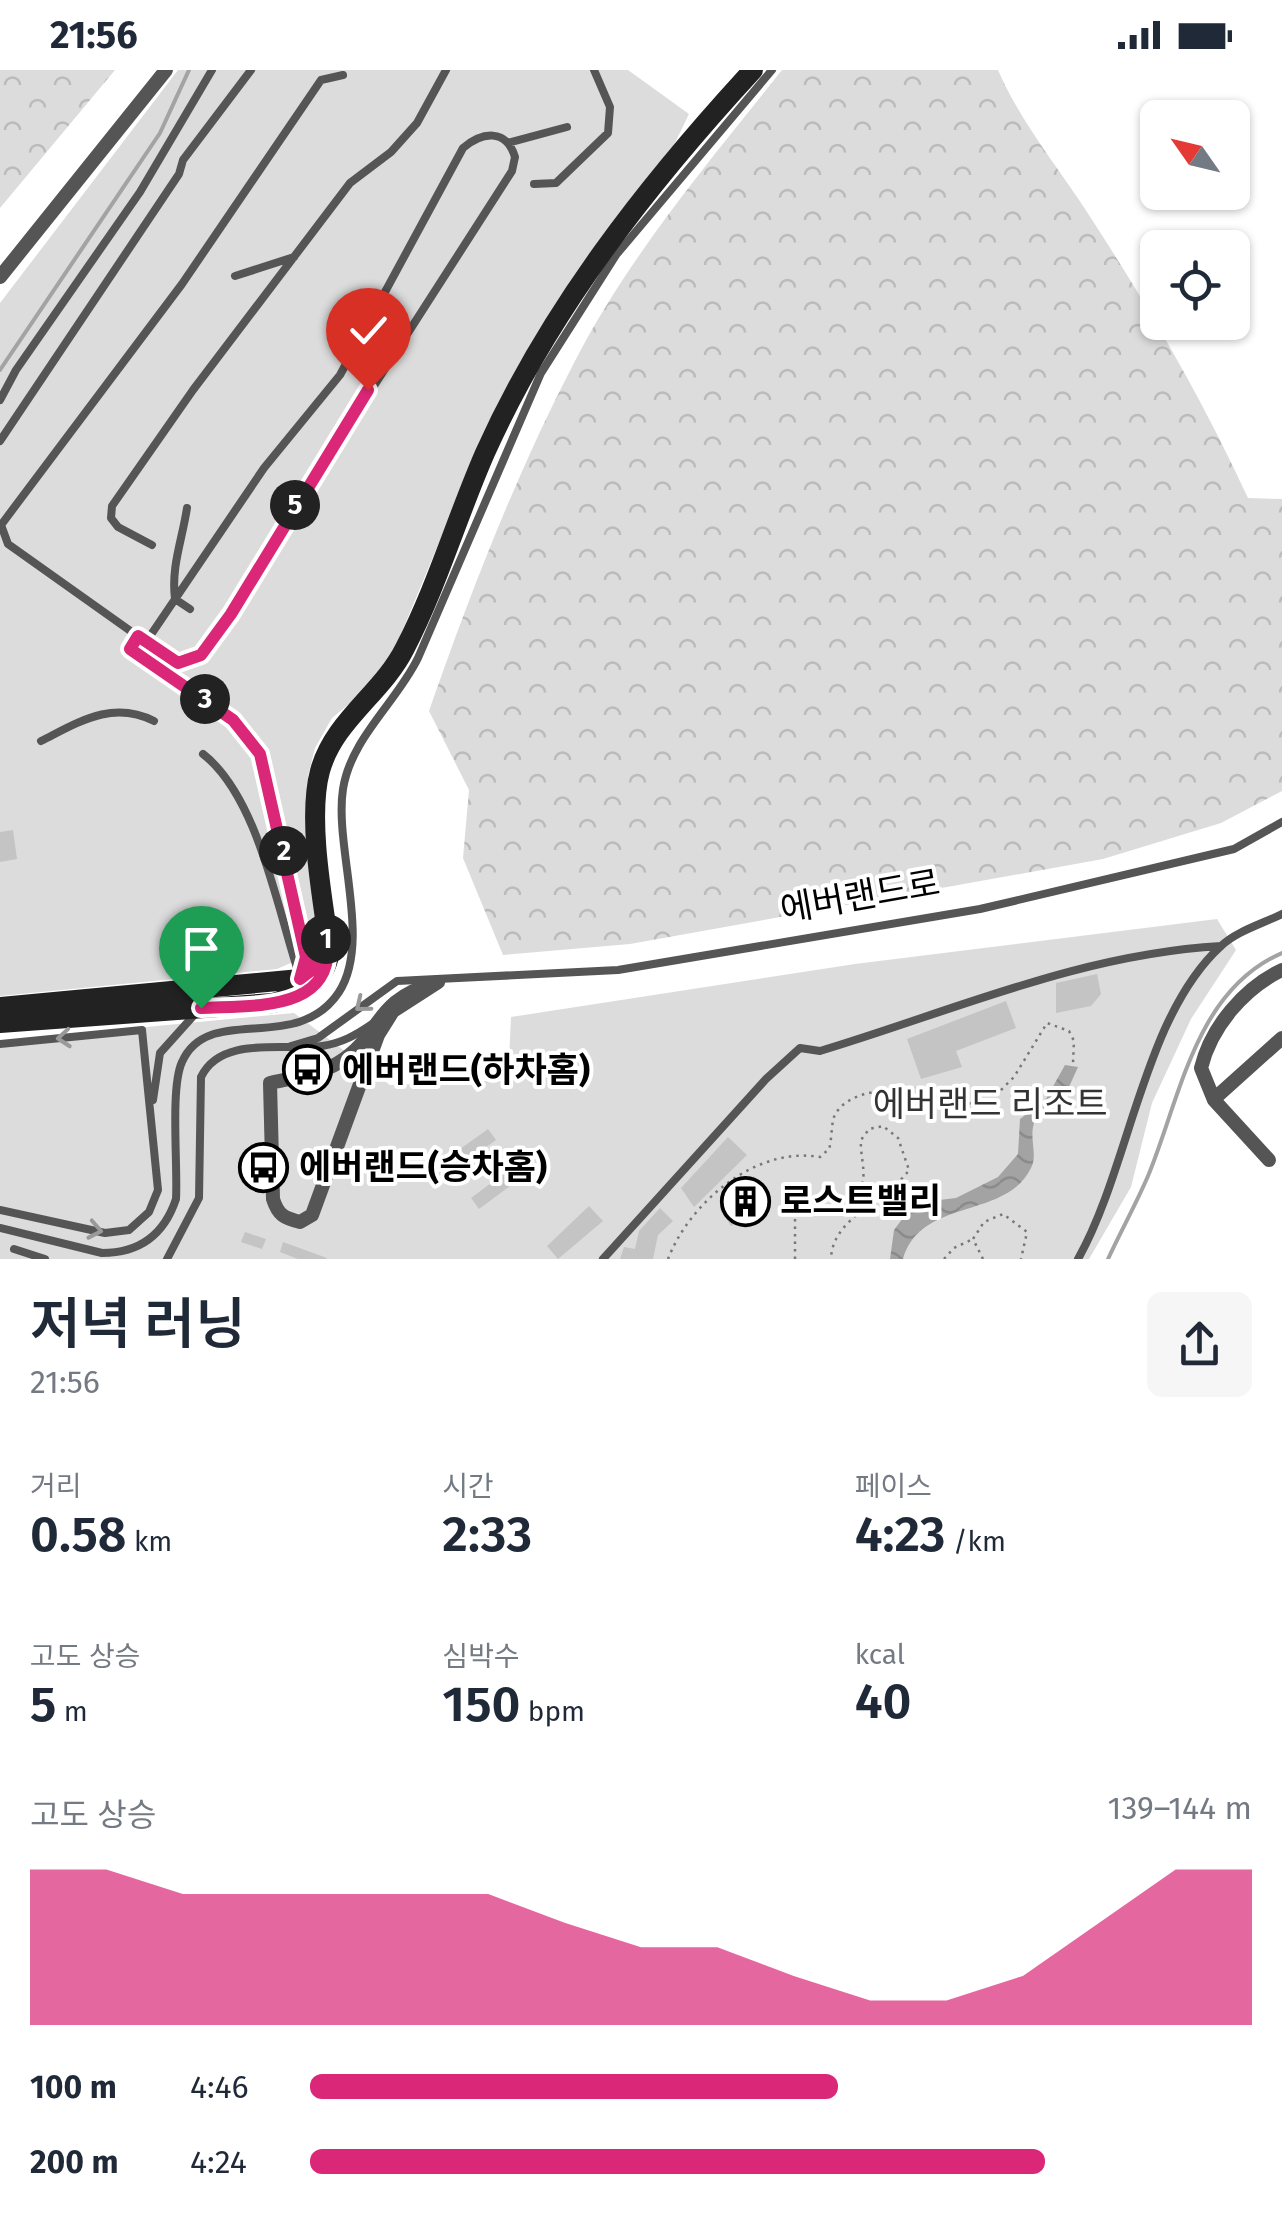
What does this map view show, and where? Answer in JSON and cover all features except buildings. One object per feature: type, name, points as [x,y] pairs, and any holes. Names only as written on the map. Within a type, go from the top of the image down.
[{"type":"street","points":[[0,276],[166,70]]},
{"type":"street","points":[[0,1022],[295,998],[314,986],[327,970],[318,834],[319,789],[332,739],[386,682],[406,647],[486,451],[572,296],[624,224],[753,70]]},
{"type":"street","points":[[0,1007],[300,979],[312,970],[327,935]]},
{"type":"street","points":[[1269,1160],[1214,1098],[1202,1068],[1210,1042],[1257,985],[1282,970]]},
{"type":"street","points":[[438,982],[393,1012],[378,1036],[312,1215],[300,1222],[277,1212],[272,1199],[270,1083],[338,1063],[388,1004],[410,990],[438,982]]},
{"type":"street","points":[[1214,1098],[1282,1038]]},
{"type":"lane","points":[[0,400],[16,370],[140,192],[212,70]]},
{"type":"lane","points":[[0,441],[159,203],[183,160],[250,70]]},
{"type":"lane","points":[[152,545],[118,527],[111,518],[112,506],[350,183],[403,141],[446,70]]},
{"type":"lane","points":[[534,184],[556,183],[608,133],[610,108],[594,70]]},
{"type":"lane","points":[[0,1231],[20,1231],[102,1253],[118,1253],[148,1242],[170,1217],[176,1199],[182,1060],[204,1036],[313,1020],[336,996],[348,977],[350,927],[342,790],[354,752],[400,694],[418,658],[541,372],[616,255],[772,70]]},
{"type":"lane","points":[[300,979],[306,957],[260,754],[233,720],[130,649],[142,639],[175,599],[264,468],[340,375],[464,148],[476,137],[491,134],[508,143],[515,156],[504,190],[380,382],[368,390],[231,614],[201,655],[190,662],[171,660],[142,639],[8,544],[2,525],[182,284],[322,80],[344,75]]},
{"type":"lane","points":[[508,143],[567,127]]},
{"type":"lane","points":[[140,192],[159,203]]},
{"type":"lane","points":[[235,276],[294,257]]},
{"type":"lane","points":[[187,508],[181,543],[171,568],[175,599],[190,609]]},
{"type":"lane","points":[[41,741],[91,716],[112,711],[138,713],[154,721]]},
{"type":"lane","points":[[203,754],[223,772],[241,799],[300,979]]},
{"type":"lane","name":"에버랜드로","points":[[291,1046],[318,1038],[397,981],[438,982],[618,970],[980,909],[1234,849],[1282,822]]},
{"type":"lane","points":[[1078,1259],[1103,1212],[1151,1064],[1188,987],[1221,946],[1282,914]]},
{"type":"lane","points":[[603,1259],[766,1079],[800,1048],[820,1052],[1082,967],[1164,950],[1221,946]]},
{"type":"lane","points":[[152,1125],[160,1053],[201,1008]]},
{"type":"lane","points":[[167,1259],[199,1198],[204,1070],[222,1054],[348,1040],[393,1012]]},
{"type":"lane","points":[[0,1044],[142,1030],[158,1190],[149,1212],[128,1230],[105,1234],[0,1210]]},
{"type":"lane","points":[[14,1249],[44,1259]]},
{"type":"path","points":[[961,1104],[989,1102],[1014,1077],[1046,1023],[1069,1031],[1074,1041],[1072,1063]]},
{"type":"path","points":[[668,1259],[677,1235],[690,1219],[754,1165],[800,1154],[820,1157],[829,1150],[834,1117],[847,1102],[875,1090],[890,1091]]},
{"type":"path","points":[[795,1259],[795,1220],[801,1200],[811,1194],[844,1199],[855,1194],[863,1183],[861,1140],[869,1128],[884,1126],[898,1138],[908,1170],[899,1184],[850,1221],[831,1245],[831,1259]]},
{"type":"path","points":[[944,1259],[954,1248],[973,1239],[984,1222],[1003,1214],[1027,1232],[1021,1259]]},
{"type":"path","points":[[973,1239],[983,1259]]},
{"type":"green space","points":[[0,70],[115,70],[0,208]]},
{"type":"green space","points":[[178,70],[628,70],[689,114],[661,172],[462,487],[384,675],[332,718],[315,748],[308,776],[318,951],[277,969],[0,996],[0,303]]},
{"type":"green space","points":[[782,70],[998,70],[1028,125],[1140,298],[1140,340],[1165,340],[1248,498],[1282,499],[1282,791],[1221,823],[1103,859],[630,944],[503,955],[463,858],[469,790],[429,711],[478,577],[554,404],[596,322],[671,211]]},
{"type":"green space","name":"에버랜드 리조트","points":[[1217,919],[1236,950],[1191,1019],[1152,1103],[1131,1187],[1089,1259],[0,1259],[0,1041],[294,1013],[390,1085],[508,1080],[511,1017],[855,964]]},
{"type":"water","points":[[1065,1065],[1078,1067],[1060,1107],[1034,1123],[1033,1163],[1019,1184],[1003,1195],[927,1226],[913,1239],[903,1259],[890,1259],[894,1230],[914,1203],[956,1198],[998,1177],[1018,1154],[1020,1119],[1046,1099]]},
{"type":"waterway","points":[[0,370],[160,133],[189,70]]},
{"type":"waterway","points":[[1108,1259],[1148,1176],[1182,1080],[1210,1019],[1253,970],[1282,953]]},
{"type":"place","name":"에버랜드(하차홈)","points":[[307,1070]]},
{"type":"place","name":"에버랜드(승차홈)","points":[[264,1167]]},
{"type":"place","name":"로스트밸리","points":[[745,1201]]},
{"type":"route","points":[[201,1008],[295,998],[314,986],[327,970],[327,935],[312,970],[300,979],[306,957],[260,754],[233,720],[130,649],[138,636],[178,663],[201,655],[253,580],[312,476],[368,390]]}]
